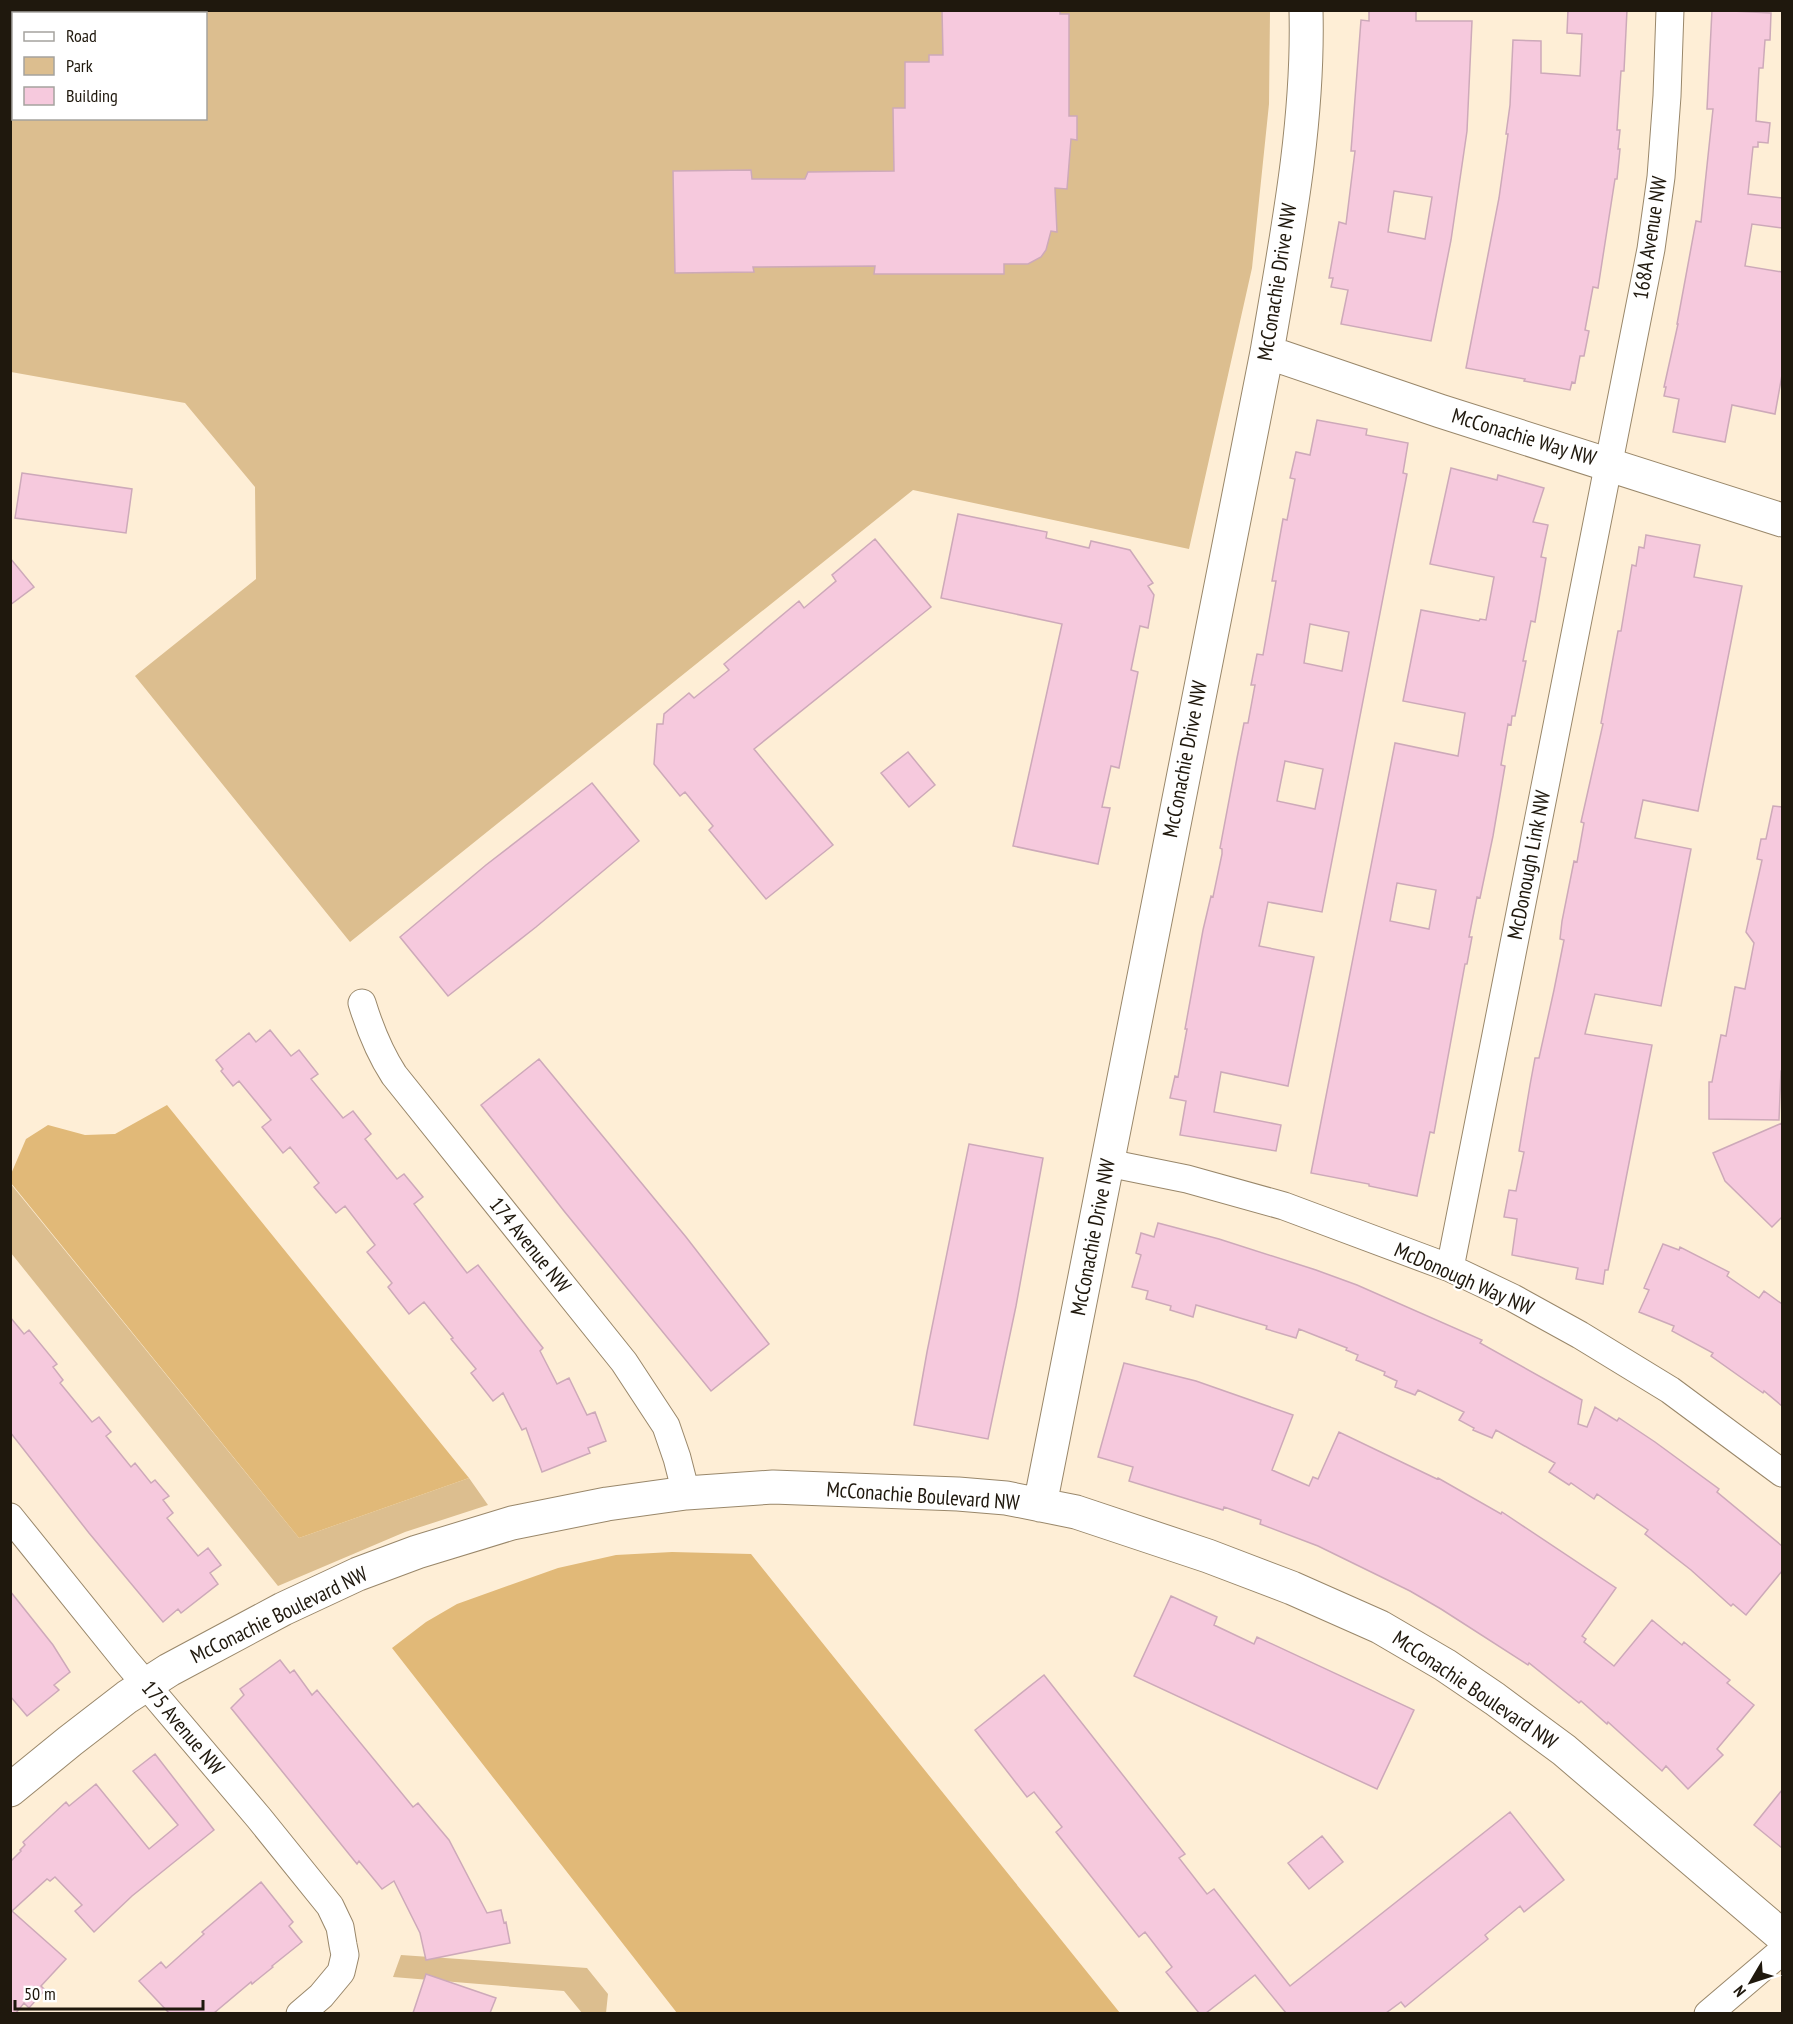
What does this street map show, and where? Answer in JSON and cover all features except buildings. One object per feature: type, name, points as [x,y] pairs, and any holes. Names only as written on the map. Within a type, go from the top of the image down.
[{"type":"street","name":"McConachie Drive NW","points":[[1040,1505],[1108,1163],[1138,997],[1267,352],[1287,234],[1303,110],[1307,38],[1306,10]]},
{"type":"street","name":"168A Avenue NW","points":[[1608,463],[1651,249],[1661,177],[1670,10]]},
{"type":"street","name":"McConachie Way NW","points":[[1267,352],[1440,411],[1782,520]]},
{"type":"street","name":"McDonough Link NW","points":[[1450,1268],[1608,463]]},
{"type":"street","name":"174 Avenue NW","points":[[362,1003],[374,1038],[394,1075],[608,1340],[654,1406],[666,1426],[686,1493]]},
{"type":"street","name":"McDonough Way NW","points":[[1108,1163],[1187,1179],[1284,1206],[1450,1268],[1513,1298],[1580,1335],[1670,1390],[1782,1473]]},
{"type":"street","name":"McConachie Boulevard NW","points":[[10,1790],[127,1696],[283,1609],[358,1574],[417,1552],[512,1523],[608,1504],[686,1493],[773,1487],[1006,1498],[1076,1512],[1208,1556],[1292,1588],[1389,1632],[1470,1682],[1564,1750],[1782,1936]]},
{"type":"street","name":"175 Avenue NW","points":[[10,1517],[330,1906],[340,1927],[345,1955],[341,1972],[321,1996],[300,2013]]},
{"type":"street","points":[[1708,2013],[1782,1951]]},
{"type":"green space","points":[[10,11],[1270,11],[1269,104],[1252,268],[1189,549],[913,490],[350,942],[135,676],[256,579],[255,487],[185,403],[11,372]]},
{"type":"green space","points":[[10,1183],[299,1538],[469,1478],[488,1505],[405,1532],[278,1586],[11,1253]]},
{"type":"green space","points":[[401,1955],[587,1968],[608,1994],[606,2013],[582,2013],[564,1991],[393,1977]]},
{"type":"shaded area","points":[[167,1105],[469,1478],[299,1538],[11,1183],[11,1174],[26,1139],[48,1125],[85,1135],[115,1134]]},
{"type":"shaded area","points":[[672,1552],[751,1554],[1120,2013],[677,2013],[392,1648],[426,1622],[457,1604],[558,1568],[616,1555]]}]
